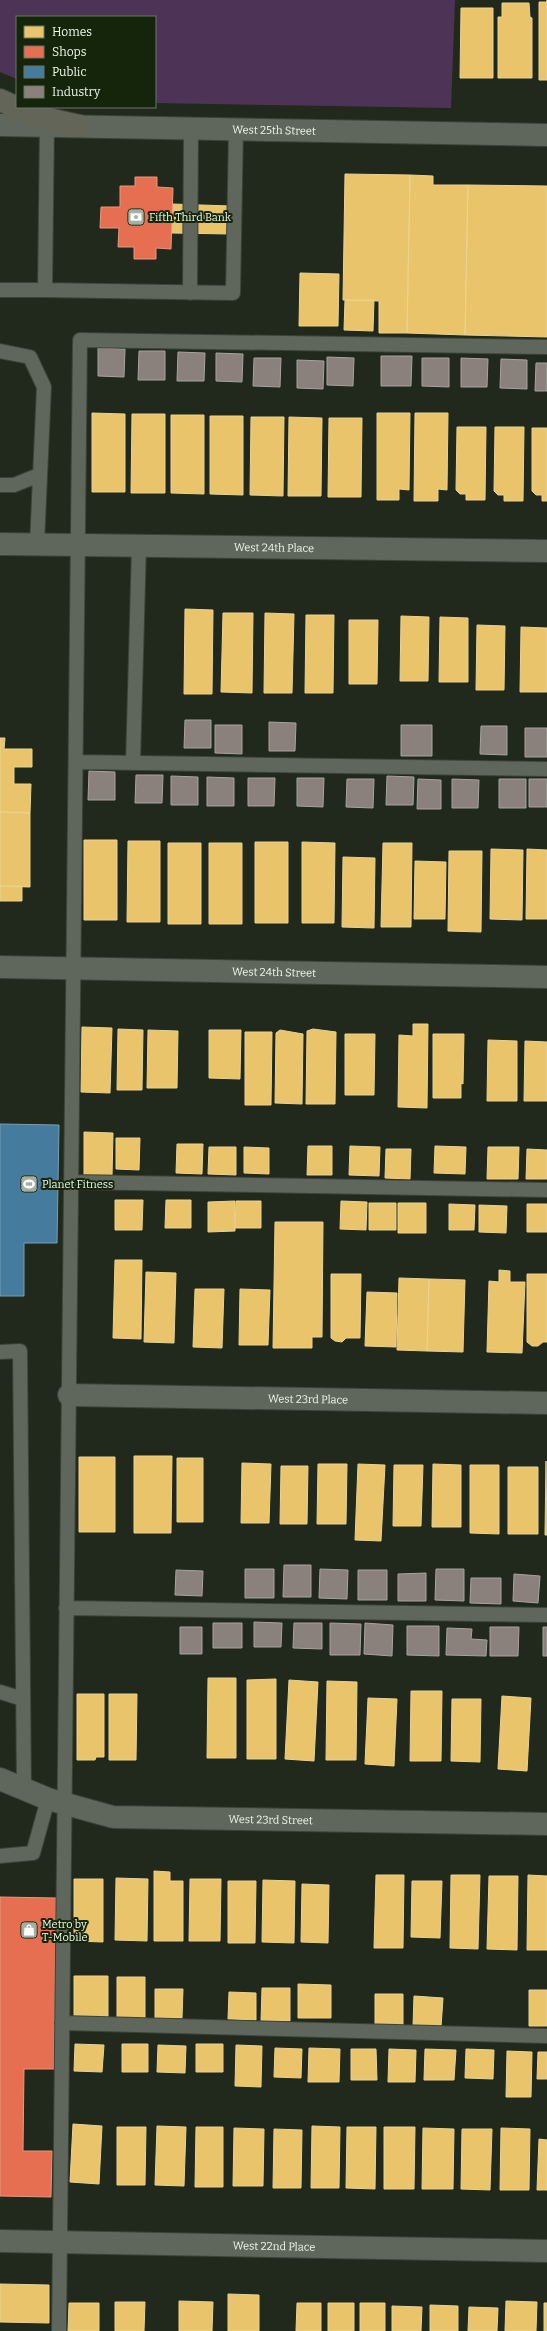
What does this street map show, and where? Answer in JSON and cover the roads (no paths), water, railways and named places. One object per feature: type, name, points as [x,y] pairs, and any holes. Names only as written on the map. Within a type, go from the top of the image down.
[{"type":"main road","points":[[0,100],[16,107]]},
{"type":"main road","points":[[18,108],[35,116],[80,126]]},
{"type":"street","name":"West 25th Street","points":[[0,124],[547,134]]},
{"type":"street","name":"West 24th Place","points":[[0,544],[547,551]]},
{"type":"street","name":"West 24th Street","points":[[0,967],[547,976]]},
{"type":"street","name":"West 23rd Place","points":[[69,1395],[547,1402]]},
{"type":"street","name":"West 23rd Street","points":[[0,1779],[56,1801],[112,1817],[547,1824]]},
{"type":"street","name":"West 22nd Place","points":[[0,2241],[547,2251]]},
{"type":"lane","points":[[45,290],[47,125]]},
{"type":"lane","points":[[190,292],[191,128]]},
{"type":"lane","points":[[0,290],[233,293],[236,129]]},
{"type":"lane","points":[[59,2331],[62,2023],[56,1801],[66,1608],[80,340],[547,347]]},
{"type":"lane","points":[[0,351],[30,357],[44,387],[37,544]]},
{"type":"lane","points":[[0,485],[14,485],[39,475]]},
{"type":"lane","points":[[133,763],[139,546]]},
{"type":"lane","points":[[76,762],[547,769]]},
{"type":"lane","points":[[71,1182],[547,1190]]},
{"type":"lane","points":[[0,1352],[20,1351],[24,1789]]},
{"type":"lane","points":[[66,1608],[547,1615]]},
{"type":"lane","points":[[0,1692],[23,1699]]},
{"type":"lane","points":[[0,1856],[33,1853],[56,1801]]},
{"type":"lane","points":[[62,2023],[547,2036]]},
{"type":"place","name":"Fifth Third Bank","points":[[136,217]]},
{"type":"place","name":"Planet Fitness","points":[[29,1184]]},
{"type":"place","name":"Metro by T-Mobile","points":[[29,1930]]}]
